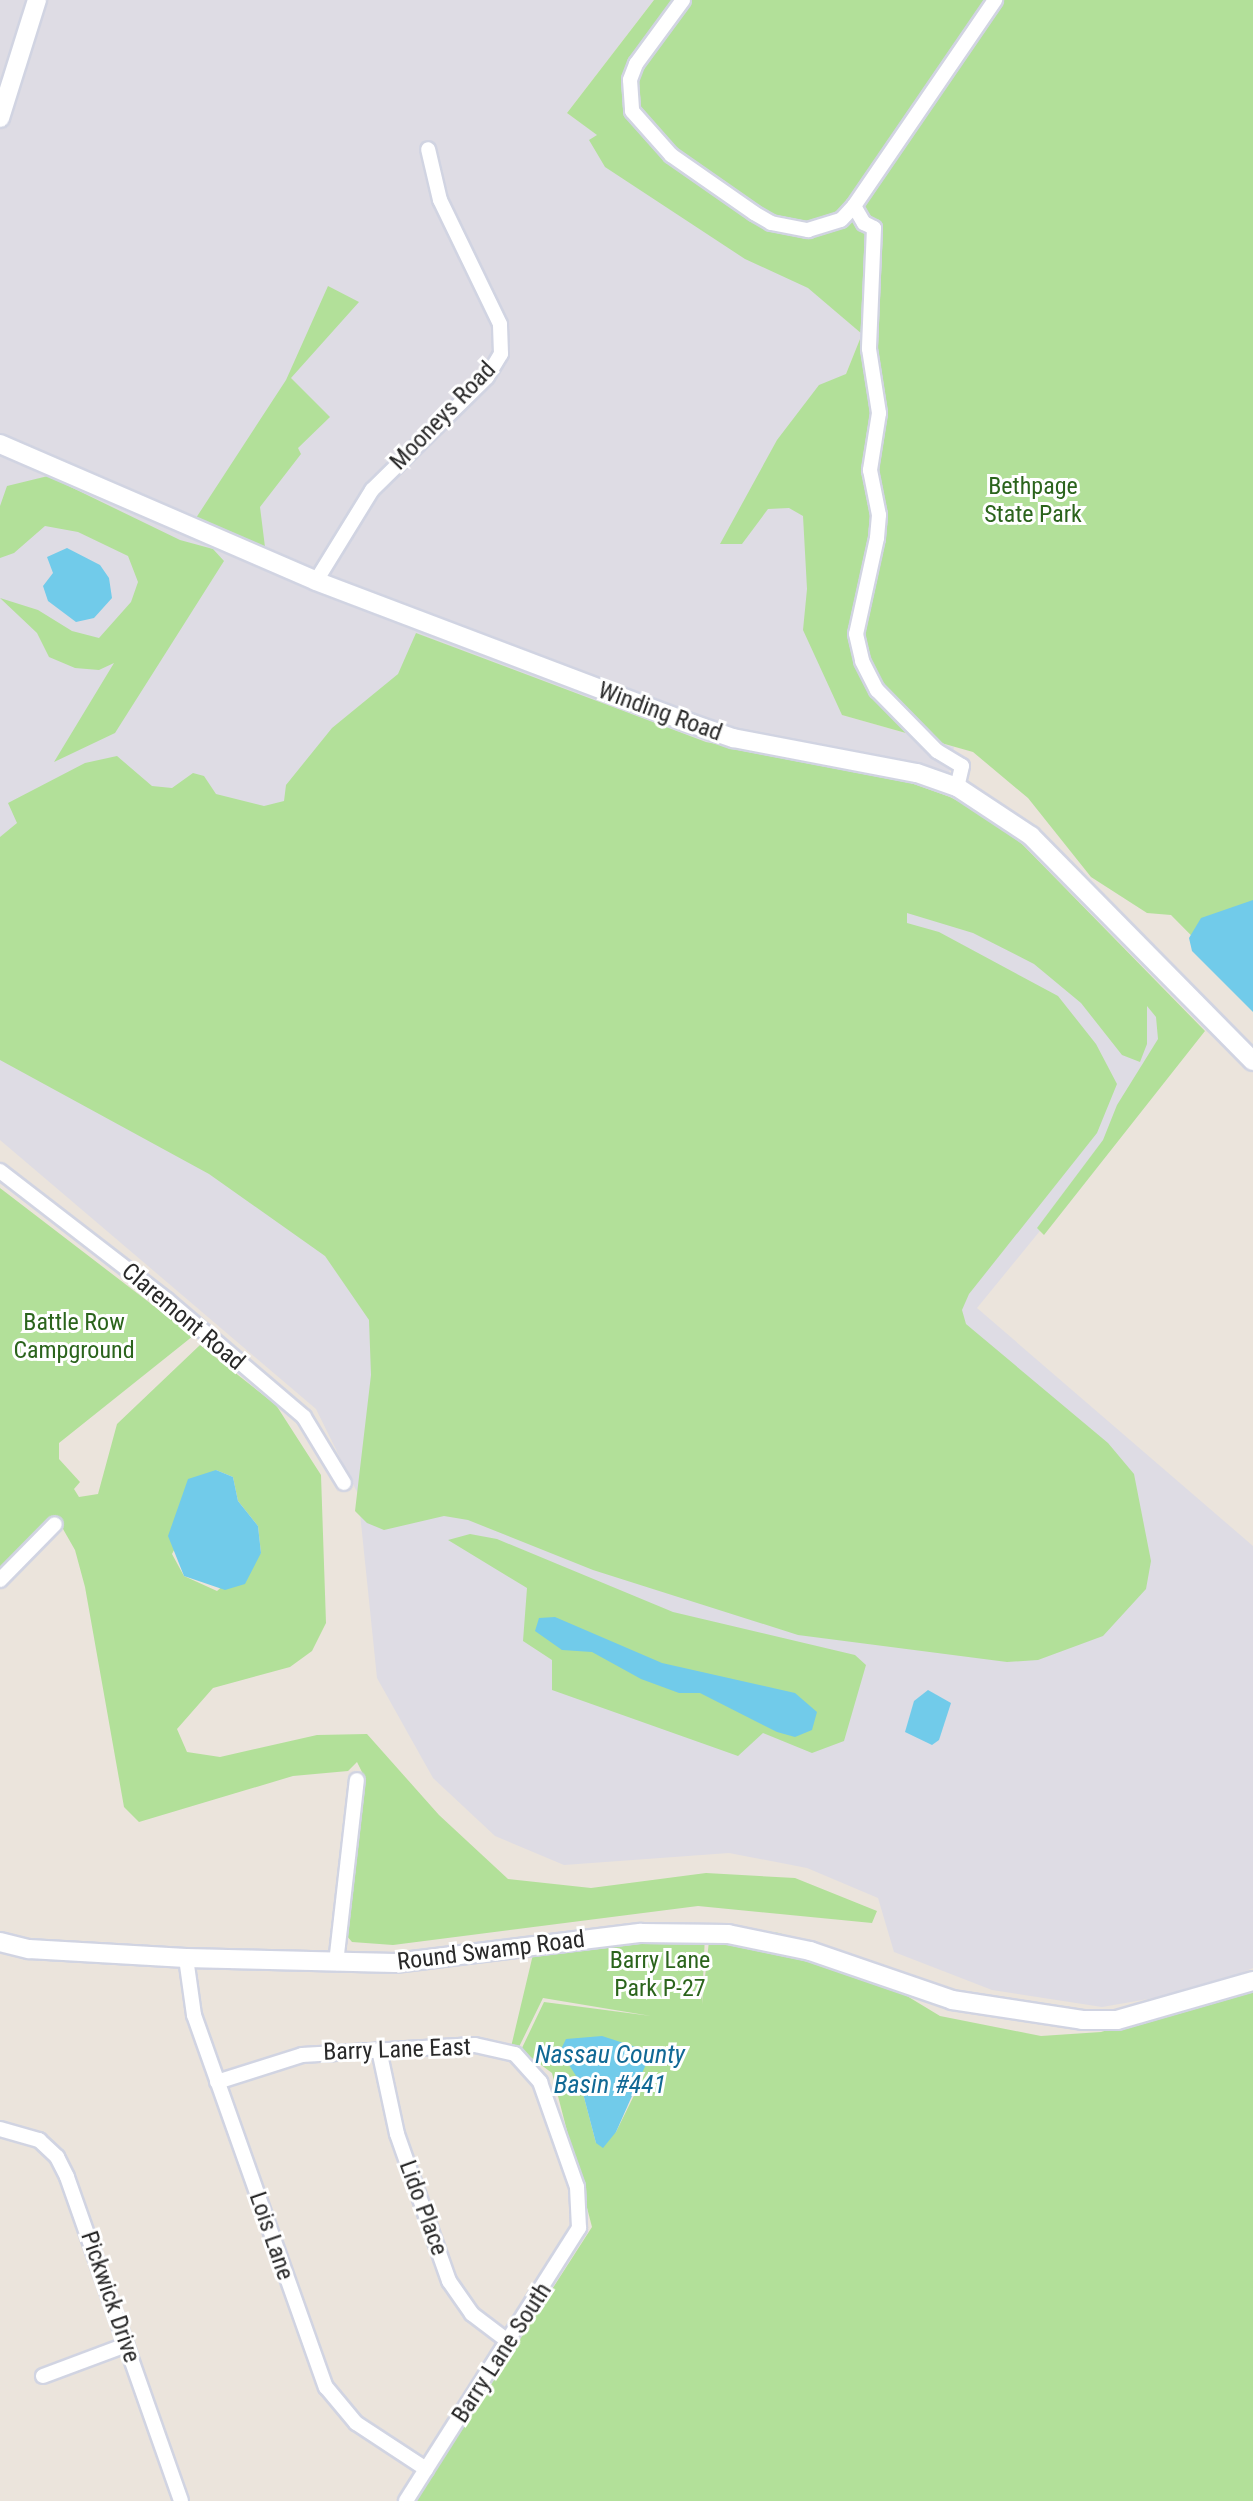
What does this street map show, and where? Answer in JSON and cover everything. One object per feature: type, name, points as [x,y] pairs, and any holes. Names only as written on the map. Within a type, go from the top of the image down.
[{"type":"street","points":[[0,118],[37,0]]},
{"type":"street","points":[[683,0],[646,48],[630,80],[632,111],[651,138],[771,223],[808,230],[826,227],[854,206],[995,0]]},
{"type":"street","name":"Mooneys Road","points":[[316,581],[372,490],[487,377],[501,354],[500,324],[440,200],[428,149]]},
{"type":"street","points":[[854,206],[864,223],[874,228],[869,349],[879,413],[870,470],[879,515],[877,538],[856,634],[862,661],[877,690],[937,751],[962,766],[957,787]]},
{"type":"street","name":"Winding Road","points":[[0,444],[316,581],[733,738],[917,773],[957,787],[1031,836],[1253,1061]]},
{"type":"street","name":"Claremont Road","points":[[0,1171],[167,1300],[304,1417],[344,1483]]},
{"type":"street","points":[[0,1580],[55,1524]]},
{"type":"street","points":[[336,1963],[357,1780]]},
{"type":"street","name":"Round Swamp Road","points":[[0,1942],[29,1949],[336,1963],[448,1960],[641,1933],[728,1934],[810,1951],[952,2000],[1082,2020],[1117,2020],[1253,1981]]},
{"type":"street","name":"Lois Lane","points":[[186,1958],[194,2015],[326,2387],[356,2423],[426,2469]]},
{"type":"street","name":"Barry Lane East","points":[[217,2082],[302,2055],[496,2047],[525,2062],[540,2082],[580,2199]]},
{"type":"street","name":"Lido Place","points":[[379,2050],[397,2134],[449,2281],[472,2314],[509,2342]]},
{"type":"street","name":"Pickwick Drive","points":[[0,2129],[39,2140],[57,2157],[181,2501]]},
{"type":"street","name":"Barry Lane South","points":[[406,2501],[571,2246],[579,2228],[580,2199]]},
{"type":"street","points":[[43,2376],[126,2345]]},
{"type":"shaded area","points":[[0,0],[654,0],[567,113],[800,280],[862,334],[810,464],[842,715],[954,747],[943,806],[1204,1030],[977,1308],[1253,1546],[1253,1968],[1200,1990],[1102,2007],[992,1990],[894,1952],[878,1898],[807,1868],[729,1853],[564,1865],[495,1836],[433,1778],[377,1678],[358,1494],[316,1409],[0,1140]]},
{"type":"green space","name":"Bethpage State Park","points":[[654,0],[1253,0],[1253,998],[1171,915],[1147,913],[1091,877],[1028,798],[973,752],[842,715],[803,630],[807,589],[803,516],[789,508],[768,509],[742,544],[720,544],[777,440],[819,385],[846,374],[862,334],[808,288],[745,259],[605,167],[589,140],[597,135],[567,113]]},
{"type":"green space","points":[[328,286],[359,302],[291,378],[330,417],[298,448],[301,454],[260,507],[265,547],[256,548],[196,518],[286,380]]},
{"type":"green space","points":[[48,476],[180,540],[213,549],[224,561],[115,733],[54,762],[114,663],[99,670],[75,668],[49,657],[37,633],[0,598],[38,610],[72,631],[99,638],[131,602],[138,582],[128,556],[78,532],[45,526],[14,553],[0,558],[0,506],[7,486]]},
{"type":"green space","points":[[416,633],[706,742],[908,782],[950,797],[986,815],[1023,845],[1205,1031],[1044,1235],[1037,1228],[1103,1140],[1117,1105],[1158,1039],[1156,1017],[1147,1006],[1147,1044],[1140,1062],[1122,1055],[1081,1003],[1034,964],[973,933],[907,913],[907,923],[939,932],[1058,996],[1096,1044],[1117,1084],[1097,1133],[969,1294],[962,1310],[966,1324],[1108,1443],[1134,1474],[1151,1561],[1146,1589],[1103,1636],[1038,1660],[1007,1662],[798,1635],[593,1570],[468,1520],[444,1516],[384,1530],[367,1523],[355,1511],[371,1375],[369,1320],[325,1256],[209,1174],[0,1060],[0,837],[17,823],[8,803],[85,763],[117,756],[152,786],[172,788],[193,773],[204,776],[216,794],[264,806],[284,801],[286,785],[332,728],[398,674]]},
{"type":"green space","name":"Battle Row Campground","points":[[0,1188],[193,1336],[59,1443],[59,1459],[80,1482],[74,1489],[79,1497],[98,1494],[117,1424],[200,1345],[276,1405],[321,1475],[326,1623],[312,1651],[290,1667],[213,1688],[177,1729],[187,1752],[220,1757],[317,1735],[367,1734],[439,1815],[508,1879],[591,1888],[706,1873],[795,1878],[877,1911],[872,1923],[698,1906],[393,1945],[352,1942],[346,1935],[362,1772],[357,1762],[348,1771],[293,1776],[139,1822],[124,1807],[85,1587],[75,1550],[55,1515],[0,1570]],"holes":[[[216,1470],[233,1477],[238,1501],[258,1526],[261,1553],[217,1591],[184,1576],[172,1554]]]},
{"type":"green space","points":[[470,1534],[497,1539],[673,1612],[855,1655],[866,1665],[844,1741],[812,1753],[763,1733],[738,1756],[552,1690],[552,1660],[523,1641],[527,1588],[448,1540]]},
{"type":"green space","name":"Barry Lane Park P-27","points":[[711,1923],[779,1933],[831,1950],[940,2016],[1041,2036],[1101,2032],[1253,1987],[1253,2501],[416,2501],[592,2227],[552,2073],[521,2050],[544,2002],[651,2016],[543,1998],[517,2051],[511,2047],[535,1946],[705,1934],[702,2004]],"holes":[[[645,2073],[616,2132],[596,2143],[580,2082]]]},
{"type":"water","points":[[67,548],[100,565],[109,578],[112,598],[94,618],[76,622],[48,601],[43,586],[53,573],[47,557]]},
{"type":"water","points":[[1253,900],[1253,1012],[1192,951],[1189,938],[1201,918]]},
{"type":"water","points":[[216,1470],[233,1477],[238,1501],[258,1526],[261,1553],[245,1584],[225,1590],[184,1576],[168,1536],[188,1479]]},
{"type":"water","points":[[555,1617],[662,1663],[795,1693],[817,1712],[812,1730],[795,1737],[777,1732],[700,1693],[679,1693],[641,1679],[592,1652],[562,1650],[535,1631],[539,1618]]},
{"type":"water","points":[[928,1690],[951,1703],[939,1740],[932,1745],[905,1732],[914,1701]]},
{"type":"water","name":"Nassau County Basin #441","points":[[602,2036],[636,2047],[647,2062],[616,2132],[603,2148],[596,2143],[580,2082],[560,2051],[566,2039]]}]
